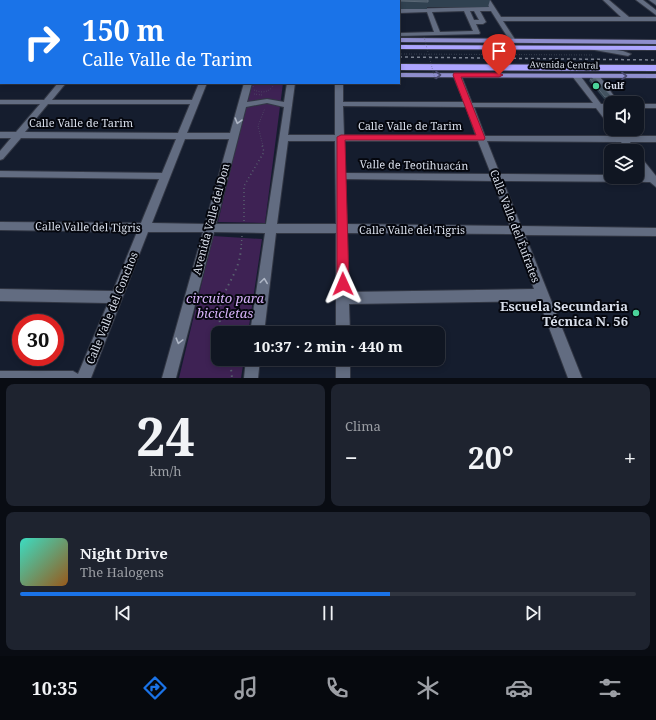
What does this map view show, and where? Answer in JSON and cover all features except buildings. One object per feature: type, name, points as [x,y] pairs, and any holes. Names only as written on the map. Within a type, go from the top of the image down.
[{"type":"highway","name":"Avenida Central","points":[[400,38],[504,47],[656,48]]},
{"type":"highway","points":[[504,47],[573,42]]},
{"type":"highway","name":"Avenida Central","points":[[400,67],[656,68]]},
{"type":"highway","points":[[446,67],[556,75]]},
{"type":"main road","points":[[400,38],[483,41],[656,42]]},
{"type":"main road","name":"Avenida Central","points":[[400,75],[656,76]]},
{"type":"street","points":[[488,0],[513,41]]},
{"type":"street","points":[[606,0],[627,20]]},
{"type":"street","points":[[639,0],[656,13]]},
{"type":"street","points":[[645,0],[656,8]]},
{"type":"street","points":[[652,0],[656,3]]},
{"type":"street","points":[[400,38],[438,34],[477,33],[466,9]]},
{"type":"street","points":[[476,9],[484,22]]},
{"type":"street","points":[[473,22],[492,22],[486,9]]},
{"type":"street","points":[[400,11],[493,9]]},
{"type":"street","points":[[429,11],[438,34]]},
{"type":"street","points":[[500,19],[656,19]]},
{"type":"street","points":[[438,34],[483,41]]},
{"type":"street","points":[[591,48],[600,51],[615,51],[628,54]]},
{"type":"street","name":"Calle Valle del Éufrates","points":[[457,75],[575,378]]},
{"type":"street","points":[[576,76],[604,113]]},
{"type":"street","points":[[595,76],[602,90],[608,96]]},
{"type":"street","points":[[0,157],[61,84]]},
{"type":"street","name":"Calle Valle del Conchos","points":[[84,378],[166,176],[181,134],[203,84]]},
{"type":"street","points":[[258,326],[291,84]]},
{"type":"street","points":[[339,84],[343,326]]},
{"type":"street","name":"Avenida Valle del Don","points":[[169,378],[242,105],[251,85]]},
{"type":"street","points":[[587,90],[602,90]]},
{"type":"street","points":[[242,105],[256,101],[270,101],[288,105]]},
{"type":"street","points":[[0,102],[195,102]]},
{"type":"street","points":[[340,104],[604,106]]},
{"type":"street","points":[[644,106],[656,106]]},
{"type":"street","name":"Calle Valle de Tarim","points":[[0,134],[181,134],[234,136]]},
{"type":"street","points":[[621,136],[627,144]]},
{"type":"street","name":"Calle Valle de Tarim","points":[[284,138],[656,139]]},
{"type":"street","points":[[644,167],[655,180]]},
{"type":"street","points":[[0,174],[166,176]]},
{"type":"street","name":"Valle de Teotihuacán","points":[[340,176],[655,180]]},
{"type":"street","name":"Calle Valle del Tigris","points":[[0,226],[342,230],[517,229],[656,232]]},
{"type":"street","points":[[0,295],[116,297]]},
{"type":"street","points":[[343,298],[542,295]]},
{"type":"street","points":[[251,378],[252,366]]},
{"type":"street","points":[[343,366],[343,378]]},
{"type":"street","points":[[0,378],[73,378]]},
{"type":"path","points":[[424,37],[435,79]]},
{"type":"path","points":[[400,54],[599,55]]},
{"type":"path","points":[[251,85],[257,92],[266,92],[273,88],[272,84]]},
{"type":"path","points":[[219,326],[220,299],[239,262],[245,215],[244,186],[264,152],[258,126],[270,101],[270,96],[254,95],[251,85]]},
{"type":"path","points":[[231,366],[232,378]]},
{"type":"green space","points":[[251,84],[283,84],[265,223],[218,222]]},
{"type":"green space","name":"circuito para bicicletas","points":[[213,236],[262,239],[249,326],[211,326],[211,366],[243,366],[241,378],[179,378]]},
{"type":"railway","points":[[400,57],[656,60]]},
{"type":"place","name":"Gulf","points":[[596,86]]},
{"type":"place","name":"Escuela Secundaria Técnica N. 56","points":[[636,313]]},
{"type":"route","points":[[343,284],[340,176],[341,137],[481,138],[457,75],[499,75]]}]
